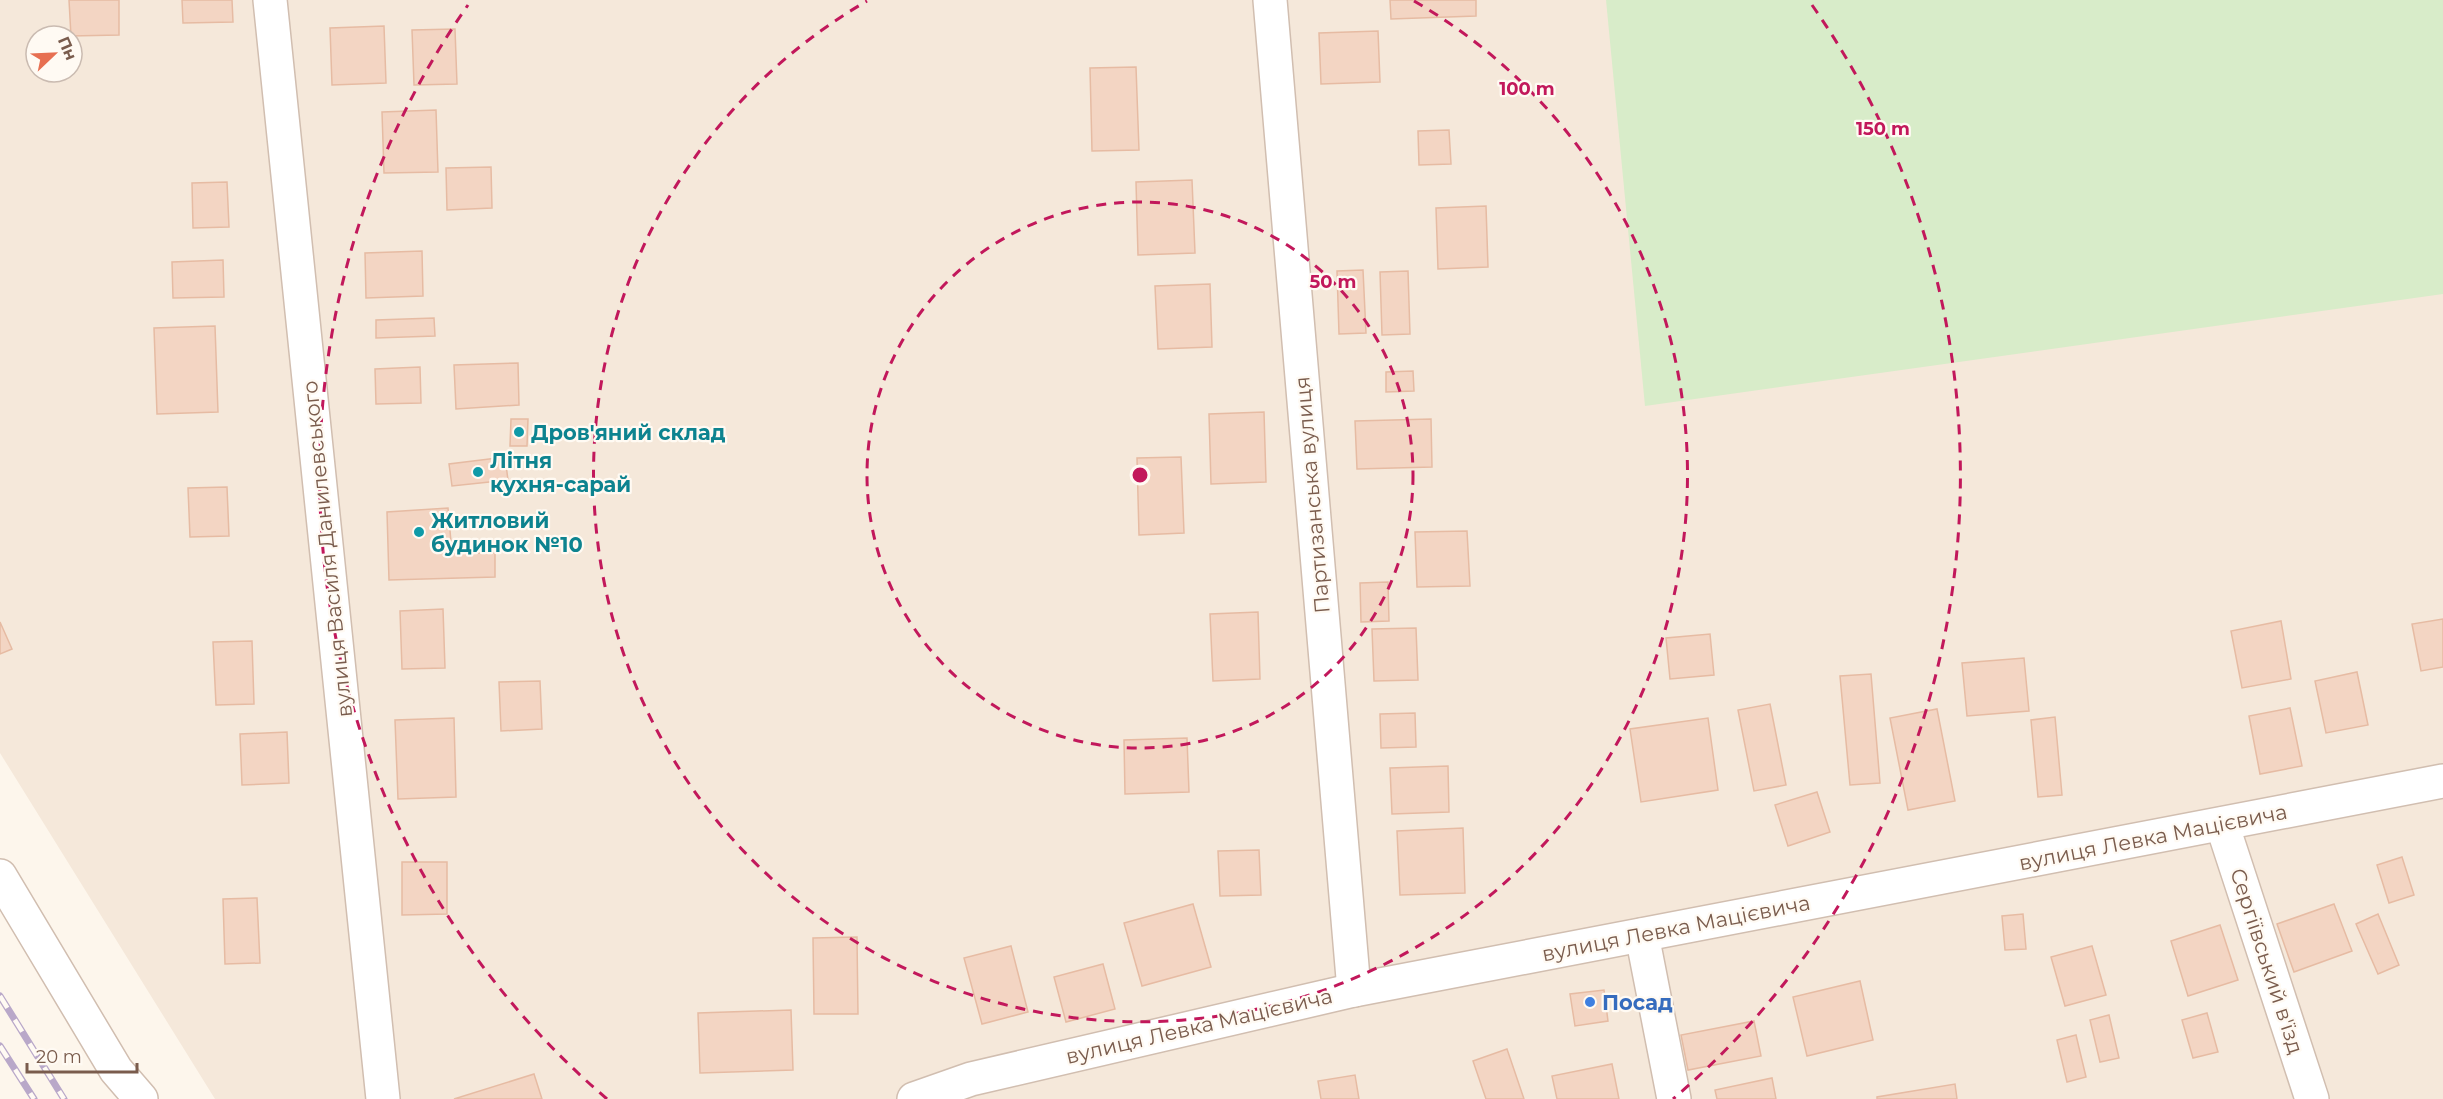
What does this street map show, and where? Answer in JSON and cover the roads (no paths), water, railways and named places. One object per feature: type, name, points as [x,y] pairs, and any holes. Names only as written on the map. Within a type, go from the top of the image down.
[{"type":"street","name":"вулиця Василя Данилевського","points":[[270,0],[383,1099]]},
{"type":"street","name":"Партизанська вулиця","points":[[1270,0],[1354,990]]},
{"type":"street","name":"вулиця Левка Мацієвича","points":[[914,1099],[975,1089],[1354,990],[2443,782]]},
{"type":"street","name":"Сергіївський в'їзд","points":[[2222,824],[2312,1099]]},
{"type":"street","points":[[0,876],[116,1070],[141,1099]]},
{"type":"street","points":[[1642,935],[1674,1099]]},
{"type":"railway","points":[[0,996],[64,1099]]},
{"type":"railway","points":[[0,1046],[34,1099]]},
{"type":"place","name":"Дров'яний склад","points":[[519,432]]},
{"type":"place","name":"Літня кухня-сарай","points":[[478,472]]},
{"type":"place","name":"Житловий будинок №10","points":[[419,532]]},
{"type":"place","name":"Посад","points":[[1590,1002]]}]
